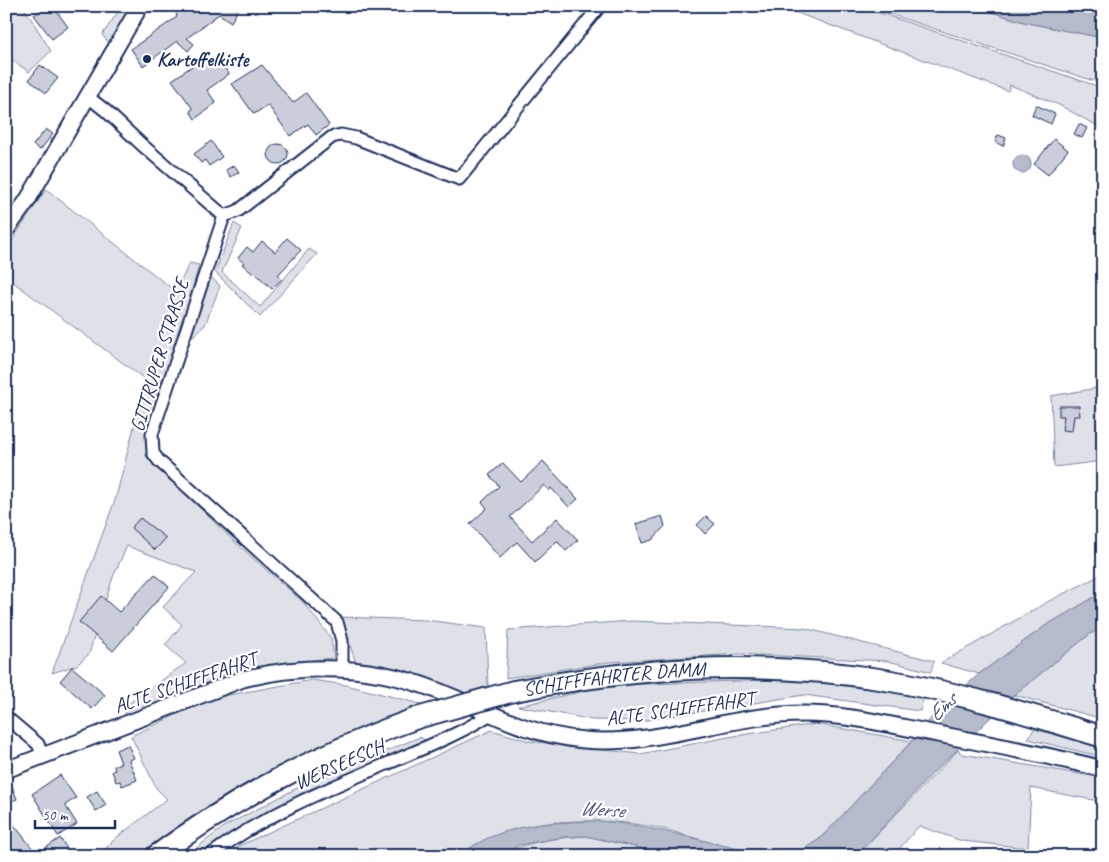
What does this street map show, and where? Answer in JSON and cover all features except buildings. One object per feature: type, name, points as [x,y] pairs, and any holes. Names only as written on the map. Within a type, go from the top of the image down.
[{"type":"highway","name":"SCHIFFFAHRTER DAMM","points":[[156,856],[210,818],[281,777],[361,740],[417,718],[514,691],[634,672],[749,667],[837,673],[920,687],[983,701],[1103,737]]},
{"type":"street","points":[[6,230],[27,201],[140,6]]},
{"type":"street","points":[[87,96],[106,110],[141,144],[224,216],[238,210],[332,137],[341,135],[356,138],[459,179],[600,6]]},
{"type":"street","name":"GITTRUPER STRASSE","points":[[224,216],[152,434],[153,453],[158,461],[337,622],[342,641],[342,668]]},
{"type":"street","name":"ALTE SCHIFFFAHRT","points":[[6,770],[243,679],[290,670],[342,668],[368,671],[418,683],[489,715],[539,732],[586,740],[644,738],[745,719],[802,714],[878,722],[1103,769]]},
{"type":"street","name":"WERSEESCH","points":[[209,856],[223,845],[304,800],[464,731],[489,715]]},
{"type":"street","points":[[6,717],[38,744],[43,756]]},
{"type":"shaded area","points":[[6,6],[23,6],[51,51],[29,72],[6,56]]},
{"type":"shaded area","points":[[122,6],[133,6],[109,43],[102,35]]},
{"type":"shaded area","points":[[778,6],[859,6],[1103,88],[1103,129],[1059,105],[1010,85],[1008,91]]},
{"type":"shaded area","points":[[865,6],[972,6],[1027,23],[1103,38],[1103,84]]},
{"type":"shaded area","points":[[46,189],[175,291],[190,263],[199,265],[184,320],[148,429],[149,459],[236,543],[304,603],[331,638],[334,658],[276,664],[225,675],[125,717],[125,706],[186,663],[165,645],[182,625],[163,607],[196,572],[127,546],[113,577],[89,654],[77,665],[52,673],[116,497],[146,380],[13,282],[6,290],[6,250]]},
{"type":"shaded area","points":[[234,223],[242,228],[222,272],[260,307],[309,249],[317,254],[260,317],[215,272]]},
{"type":"shaded area","points":[[211,277],[220,286],[205,325],[193,336],[190,332]]},
{"type":"shaded area","points":[[1103,387],[1103,461],[1054,467],[1051,396]]},
{"type":"shaded area","points":[[1103,574],[1103,592],[1045,626],[979,674],[941,663],[1049,601]]},
{"type":"shaded area","points":[[340,617],[426,620],[486,628],[488,686],[460,694],[405,671],[356,663]]},
{"type":"shaded area","points":[[631,621],[804,628],[934,661],[931,672],[888,661],[739,654],[610,662],[506,678],[508,630]]},
{"type":"shaded area","points":[[1103,627],[1103,719],[1014,695],[1090,634]]},
{"type":"shaded area","points":[[805,679],[925,692],[920,711],[804,695],[641,721],[593,720],[518,706],[610,685]]},
{"type":"shaded area","points":[[312,680],[346,685],[421,704],[323,744],[207,810],[146,856],[98,856],[116,838],[167,799],[156,788],[131,736],[212,698]]},
{"type":"shaded area","points":[[816,724],[912,741],[827,832],[812,844],[796,853],[783,855],[750,852],[643,825],[588,821],[559,822],[504,832],[480,842],[460,856],[227,856],[241,845],[492,730],[529,741],[640,754],[734,736]]},
{"type":"shaded area","points":[[1034,729],[1103,748],[1103,757],[1028,739]]},
{"type":"shaded area","points":[[420,737],[427,741],[303,792],[220,842],[201,856],[186,856],[225,826],[299,787]]},
{"type":"shaded area","points":[[958,750],[962,754],[1103,778],[1103,802],[1031,788],[1028,848],[962,841],[919,826],[893,856],[856,856]]},
{"type":"shaded area","points":[[586,836],[676,856],[499,856],[530,844],[552,839]]},
{"type":"water","points":[[972,6],[1103,6],[1103,38],[1027,23]]},
{"type":"water","points":[[1022,155],[1028,158],[1031,164],[1028,170],[1022,173],[1016,170],[1013,164],[1016,158]]},
{"type":"water","name":"Ems","points":[[1103,592],[1103,627],[1090,634],[1014,695],[933,773],[856,856],[775,856],[795,854],[820,839],[912,741],[937,711],[979,674],[1045,626]]},
{"type":"water","points":[[601,821],[645,827],[773,856],[676,856],[586,836],[563,837],[519,845],[499,856],[460,856],[475,845],[491,837],[527,826]]},
{"type":"place","name":"Kartoffelkiste","points":[[147,59]]},
{"type":"water label","name":"Werse","points":[[602,809]]}]
